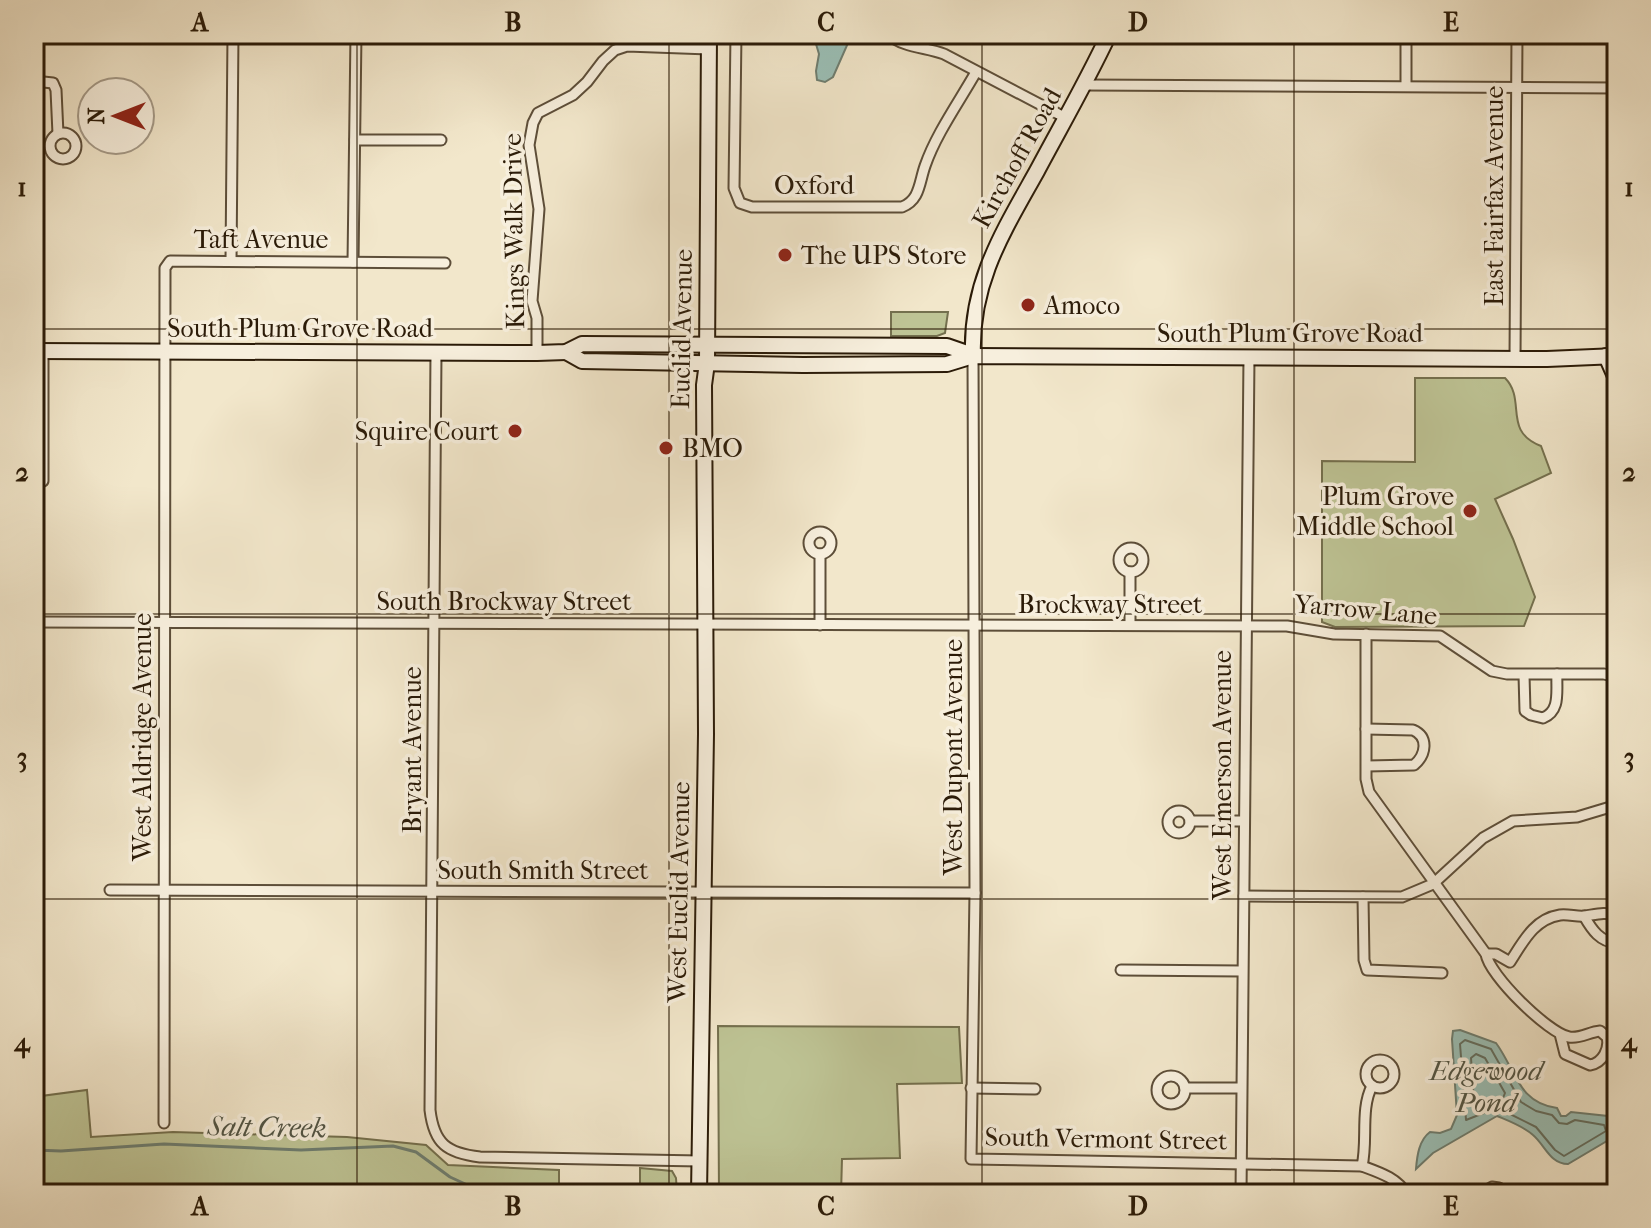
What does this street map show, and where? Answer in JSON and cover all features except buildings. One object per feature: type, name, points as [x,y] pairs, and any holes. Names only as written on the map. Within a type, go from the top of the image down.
[{"type":"main road","name":"Kirchoff Road","points":[[973,356],[973,327],[980,287],[994,249],[1085,85],[1109,34]]},
{"type":"main road","name":"Euclid Avenue","points":[[704,625],[709,41]]},
{"type":"main road","name":"South Plum Grove Road","points":[[39,351],[537,353],[566,352],[582,344],[707,344],[947,346],[973,356]]},
{"type":"main road","name":"South Plum Grove Road","points":[[566,352],[582,361],[947,364],[973,356],[1515,359],[1612,356]]},
{"type":"main road","points":[[1612,356],[1617,381]]},
{"type":"main road","name":"West Euclid Avenue","points":[[700,1161],[706,734],[704,625]]},
{"type":"main road","points":[[699,1194],[700,1161]]},
{"type":"street","points":[[231,261],[233,34]]},
{"type":"street","points":[[353,262],[356,34]]},
{"type":"street","name":"Oxford","points":[[736,34],[734,188],[740,203],[752,207],[909,205],[916,200],[926,163],[976,72]]},
{"type":"street","points":[[888,34],[902,43],[928,47],[944,54],[1066,118]]},
{"type":"street","points":[[1406,34],[1406,86]]},
{"type":"street","name":"East Fairfax Avenue","points":[[1515,359],[1517,34]]},
{"type":"street","name":"Kings Walk Drive","points":[[537,353],[537,318],[532,301],[539,209],[529,145],[538,113],[573,95],[615,50],[627,46],[709,41]]},
{"type":"street","points":[[34,81],[53,83],[58,134]]},
{"type":"street","points":[[1085,85],[1617,88]]},
{"type":"street","points":[[355,140],[441,140]]},
{"type":"street","name":"Taft Avenue","points":[[165,352],[165,268],[170,261],[445,263]]},
{"type":"street","points":[[34,486],[43,481],[39,351]]},
{"type":"street","name":"West Aldridge Avenue","points":[[164,1123],[165,352]]},
{"type":"street","name":"Bryant Avenue","points":[[436,353],[430,1110],[433,1131],[443,1144],[458,1154],[480,1157],[700,1161]]},
{"type":"street","name":"West Dupont Avenue","points":[[971,1159],[975,893],[973,356]]},
{"type":"street","name":"West Emerson Avenue","points":[[1241,1194],[1249,357]]},
{"type":"street","points":[[820,554],[820,625]]},
{"type":"street","points":[[1130,572],[1130,625]]},
{"type":"street","points":[[34,622],[34,795]]},
{"type":"street","name":"South Brockway Street","points":[[34,622],[975,625]]},
{"type":"street","name":"Brockway Street","points":[[975,625],[1245,626]]},
{"type":"street","name":"Yarrow Lane","points":[[1245,626],[1287,626],[1325,633],[1440,636],[1492,671],[1524,675],[1604,674],[1617,677]]},
{"type":"street","points":[[1366,634],[1369,792],[1512,995],[1560,1034],[1577,1037],[1600,1031],[1607,1037],[1608,1047],[1600,1061],[1590,1065],[1565,1054],[1560,1034]]},
{"type":"street","points":[[1524,675],[1525,711],[1543,718],[1556,708],[1557,674]]},
{"type":"street","points":[[1366,729],[1413,730],[1424,742],[1423,755],[1414,765],[1367,766]]},
{"type":"street","points":[[1244,896],[1402,897],[1433,884],[1483,838],[1513,821],[1577,817],[1617,805]]},
{"type":"street","points":[[1190,821],[1244,821]]},
{"type":"street","name":"South Smith Street","points":[[110,890],[975,893]]},
{"type":"street","points":[[1363,897],[1364,960],[1367,970],[1442,973]]},
{"type":"street","points":[[1501,979],[1532,930],[1545,919],[1604,912],[1617,915]]},
{"type":"street","points":[[1584,916],[1604,941],[1617,943]]},
{"type":"street","points":[[1486,954],[1496,954],[1510,962]]},
{"type":"street","points":[[1121,970],[1242,971]]},
{"type":"street","points":[[1372,1086],[1368,1094],[1362,1166],[1392,1179],[1403,1187],[1406,1194]]},
{"type":"street","points":[[971,1088],[1035,1089]]},
{"type":"street","points":[[1185,1088],[1240,1088]]},
{"type":"street","name":"South Vermont Street","points":[[971,1159],[1362,1166]]},
{"type":"street","points":[[1480,1194],[1492,1187],[1499,1188],[1504,1194]]},
{"type":"green space","points":[[891,312],[948,312],[945,333],[937,336],[891,336]]},
{"type":"green space","name":"Plum Grove Middle School","points":[[1415,378],[1505,378],[1514,396],[1522,432],[1541,446],[1551,473],[1495,499],[1535,597],[1524,626],[1335,627],[1322,622],[1322,461],[1415,462]]},
{"type":"green space","points":[[718,1026],[959,1027],[962,1083],[897,1084],[900,1158],[842,1159],[841,1194],[719,1194]]},
{"type":"green space","points":[[87,1090],[91,1137],[173,1132],[347,1137],[426,1145],[448,1165],[559,1170],[559,1194],[34,1194],[34,1097]]},
{"type":"green space","points":[[640,1168],[672,1171],[676,1178],[677,1194],[640,1194]]},
{"type":"water","points":[[813,34],[852,34],[833,77],[825,82],[817,80],[819,54]]},
{"type":"water","name":"Edgewood Pond","points":[[1460,1030],[1496,1043],[1519,1084],[1534,1100],[1557,1108],[1561,1116],[1571,1112],[1617,1117],[1617,1135],[1568,1164],[1552,1157],[1529,1132],[1497,1116],[1433,1153],[1416,1169],[1419,1149],[1426,1135],[1451,1129],[1457,1115],[1452,1039],[1453,1031]]},
{"type":"waterway","name":"Salt Creek","points":[[34,1150],[164,1144],[301,1150],[393,1146],[416,1152],[450,1177],[487,1194]]},
{"type":"place","name":"The UPS Store","points":[[785,255]]},
{"type":"place","name":"Amoco","points":[[1028,305]]},
{"type":"place","name":"Squire Court","points":[[515,431]]},
{"type":"place","name":"BMO","points":[[666,448]]},
{"type":"place","name":"Plum Grove Middle School","points":[[1470,511]]}]
